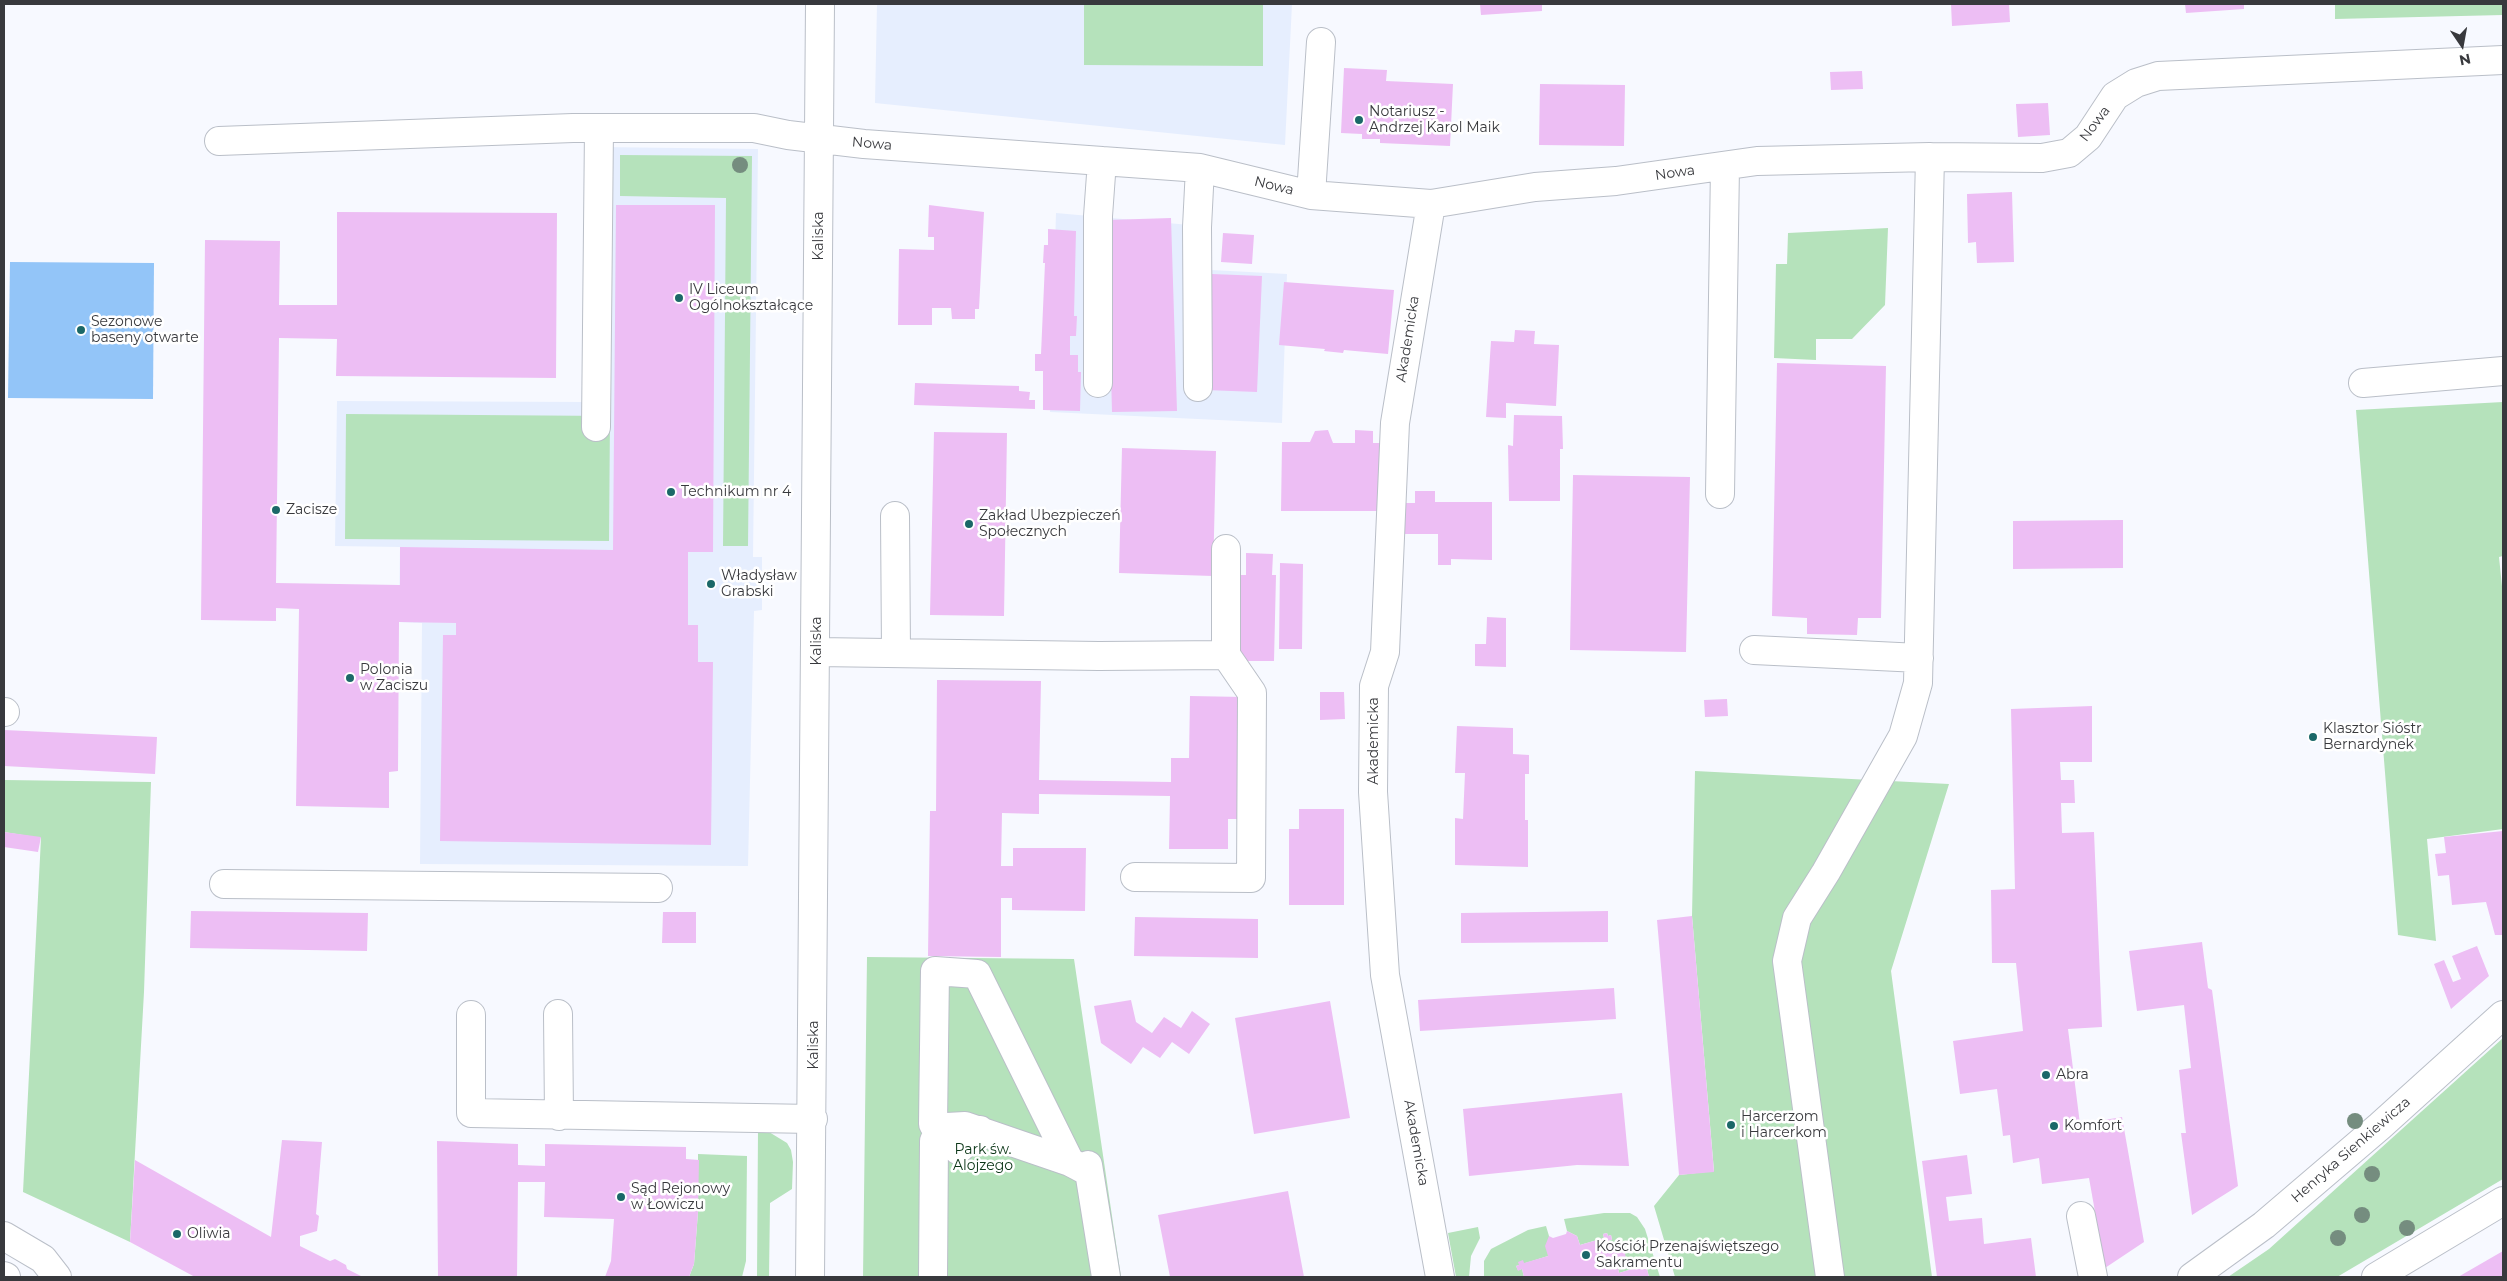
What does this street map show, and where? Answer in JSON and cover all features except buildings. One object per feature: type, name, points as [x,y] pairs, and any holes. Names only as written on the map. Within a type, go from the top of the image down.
[{"type":"street","name":"Kaliska","points":[[810,1277],[817,652],[820,4]]},
{"type":"street","points":[[1311,196],[1321,42]]},
{"type":"street","name":"Nowa","points":[[219,141],[599,128],[754,128],[864,144],[1200,168],[1311,196],[1431,204],[1535,188],[1616,181],[1757,161],[1930,157],[2042,158],[2069,153],[2088,137],[2115,96],[2136,83],[2158,76],[2503,60]]},
{"type":"street","points":[[596,427],[599,128]]},
{"type":"street","points":[[1830,1277],[1787,961],[1797,918],[1826,872],[1903,736],[1918,684],[1930,157]]},
{"type":"street","points":[[1098,383],[1098,216],[1102,161]]},
{"type":"street","points":[[1720,494],[1725,166]]},
{"type":"street","points":[[1198,387],[1196,226],[1200,168]]},
{"type":"street","name":"Akademicka","points":[[1431,204],[1394,436],[1386,652],[1374,686],[1373,792],[1385,975],[1440,1277]]},
{"type":"street","points":[[2363,382],[2503,371]]},
{"type":"street","points":[[895,516],[896,653]]},
{"type":"street","points":[[1135,877],[1251,878],[1252,693],[1226,655],[1226,549]]},
{"type":"street","points":[[1754,650],[1919,658]]},
{"type":"street","points":[[817,652],[1226,655]]},
{"type":"street","points":[[224,884],[658,888]]},
{"type":"street","points":[[938,1132],[933,1124],[935,971],[977,974],[1082,1166],[1106,1277]]},
{"type":"street","points":[[558,1014],[559,1116]]},
{"type":"street","points":[[470,1015],[471,1113],[813,1119]]},
{"type":"street","name":"Henryka Sienkiewicza","points":[[2192,1277],[2264,1225],[2380,1126],[2503,1015]]},
{"type":"street","points":[[933,1277],[934,1141],[938,1132],[947,1127],[965,1126],[1082,1166]]},
{"type":"street","points":[[958,1150],[980,1130]]},
{"type":"street","points":[[2387,1274],[2503,1201]]},
{"type":"street","points":[[2081,1216],[2093,1277]]},
{"type":"street","points":[[4,1236],[42,1259],[57,1277]]},
{"type":"shaded area","points":[[877,4],[1292,4],[1285,145],[875,103]]},
{"type":"shaded area","points":[[599,147],[758,149],[753,557],[762,557],[762,610],[754,611],[748,866],[420,864],[422,623],[399,622],[400,547],[335,546],[337,401],[586,402]]},
{"type":"shaded area","points":[[1056,213],[1212,227],[1211,270],[1287,274],[1282,423],[1050,412]]},
{"type":"green space","points":[[1084,4],[1263,4],[1263,66],[1084,65]]},
{"type":"green space","points":[[2335,4],[2503,4],[2503,15],[2335,19]]},
{"type":"green space","points":[[620,155],[752,156],[748,546],[723,546],[726,198],[620,196]]},
{"type":"green space","points":[[1888,228],[1885,305],[1852,339],[1816,339],[1816,360],[1774,358],[1776,264],[1787,264],[1788,233]]},
{"type":"green space","points":[[2503,402],[2503,556],[2499,557],[2503,596],[2503,829],[2427,839],[2436,941],[2398,935],[2356,410]]},
{"type":"green space","points":[[346,414],[610,416],[609,541],[345,539]]},
{"type":"green space","points":[[1695,771],[1949,784],[1891,971],[1932,1277],[1675,1277],[1654,1206],[1679,1175],[1714,1171],[1692,916]]},
{"type":"green space","points":[[4,780],[151,782],[144,992],[130,1242],[23,1192],[41,838],[4,832]]},
{"type":"green space","name":"Park św. Alojzego","points":[[867,957],[1074,959],[1121,1277],[863,1277]]},
{"type":"green space","points":[[2503,1038],[2503,1179],[2337,1277],[2228,1277],[2269,1249]]},
{"type":"green space","points":[[758,1130],[769,1132],[787,1143],[791,1150],[793,1162],[792,1189],[770,1203],[769,1277],[757,1277]]},
{"type":"green space","points":[[698,1154],[747,1156],[746,1261],[742,1277],[689,1277],[694,1264],[698,1212]]},
{"type":"green space","points":[[1604,1213],[1630,1213],[1637,1217],[1645,1229],[1660,1277],[1649,1277],[1647,1269],[1649,1265],[1645,1263],[1642,1266],[1619,1273],[1617,1264],[1626,1260],[1623,1246],[1620,1244],[1617,1248],[1612,1249],[1609,1240],[1612,1240],[1611,1235],[1608,1236],[1607,1233],[1603,1234],[1604,1238],[1580,1245],[1577,1236],[1567,1231],[1564,1219]]},
{"type":"green space","points":[[1546,1226],[1549,1236],[1548,1256],[1516,1266],[1518,1270],[1522,1269],[1524,1277],[1484,1277],[1484,1261],[1491,1249],[1528,1230]]},
{"type":"green space","points":[[1478,1227],[1480,1238],[1471,1256],[1469,1277],[1456,1277],[1448,1233]]},
{"type":"water","name":"Sezonowe baseny otwarte","points":[[10,262],[154,263],[153,399],[8,398]]},
{"type":"place","name":"Notariusz - Andrzej Karol Maik","points":[[1359,120]]},
{"type":"place","name":"IV Liceum Ogólnokształcące","points":[[679,298]]},
{"type":"place","name":"Sezonowe baseny otwarte","points":[[81,330]]},
{"type":"place","name":"Technikum nr 4","points":[[671,492]]},
{"type":"place","name":"Zacisze","points":[[276,510]]},
{"type":"place","name":"Zakład Ubezpieczeń Społecznych","points":[[969,524]]},
{"type":"place","name":"Władysław Grabski","points":[[711,584]]},
{"type":"place","name":"Polonia w Zaciszu","points":[[350,678]]},
{"type":"place","name":"Klasztor Sióstr Bernardynek","points":[[2313,737]]},
{"type":"place","name":"Abra","points":[[2046,1075]]},
{"type":"place","name":"Harcerzom i Harcerkom","points":[[1731,1125]]},
{"type":"place","name":"Komfort","points":[[2054,1126]]},
{"type":"place","name":"Sąd Rejonowy w Łowiczu","points":[[621,1197]]},
{"type":"place","name":"Oliwia","points":[[177,1234]]},
{"type":"place","name":"Kościół Przenajświętszego Sakramentu","points":[[1586,1255]]}]
